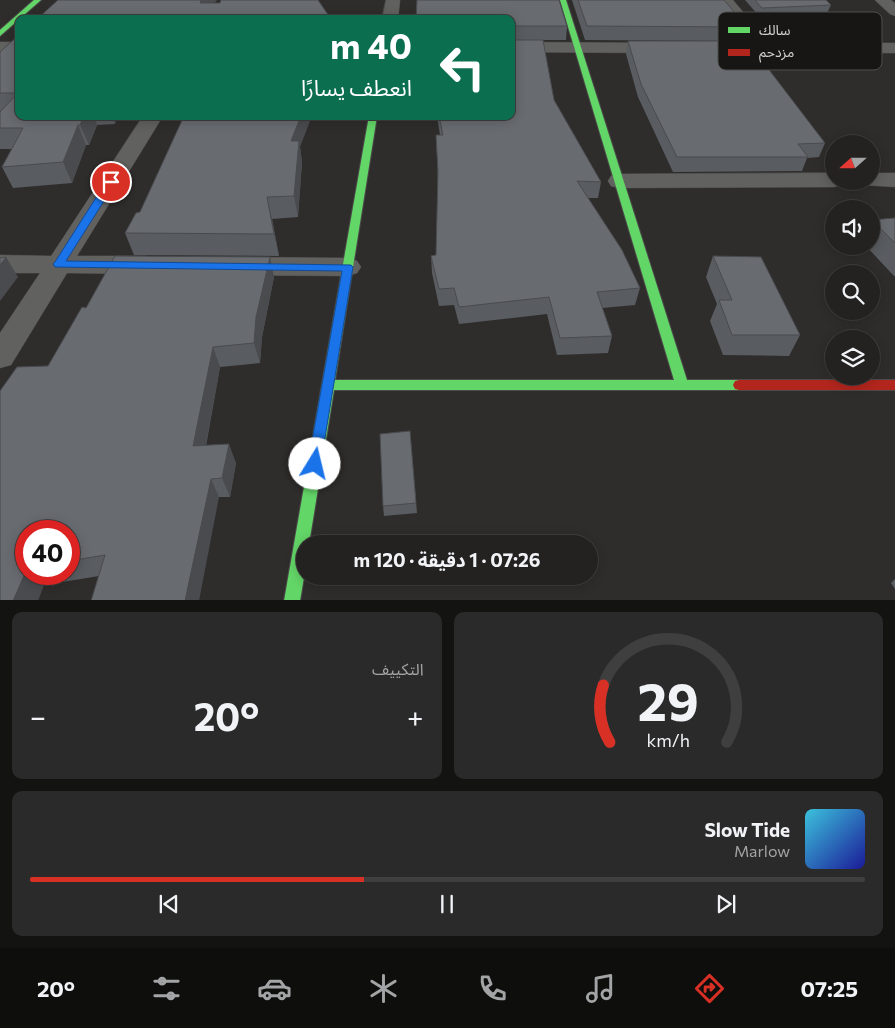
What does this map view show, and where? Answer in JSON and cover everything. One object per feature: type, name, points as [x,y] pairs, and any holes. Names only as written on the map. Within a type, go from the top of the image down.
[{"type":"street","points":[[21,15],[38,0]]},
{"type":"street","points":[[391,15],[393,0]]},
{"type":"street","points":[[563,0],[682,385]]},
{"type":"street","points":[[725,0],[735,12]]},
{"type":"street","points":[[882,0],[895,11]]},
{"type":"street","points":[[0,34],[15,21]]},
{"type":"street","points":[[0,47],[15,47]]},
{"type":"street","points":[[515,47],[675,48]]},
{"type":"street","points":[[695,48],[718,48]]},
{"type":"street","points":[[882,48],[895,48]]},
{"type":"street","points":[[0,357],[149,120]]},
{"type":"street","points":[[292,600],[372,120]]},
{"type":"street","points":[[619,181],[825,180]]},
{"type":"street","points":[[880,180],[895,180]]},
{"type":"street","points":[[0,264],[168,265]]},
{"type":"street","points":[[208,266],[348,267]]},
{"type":"street","points":[[328,385],[895,386]]},
{"type":"building","points":[[58,0],[201,0],[200,3],[220,3],[221,0],[318,0],[328,15],[41,15]]},
{"type":"building","points":[[417,0],[559,0],[567,26],[515,26],[515,15],[416,15]]},
{"type":"building","points":[[578,0],[724,0],[734,12],[718,12],[718,27],[587,26]]},
{"type":"building","points":[[755,0],[826,0],[831,5],[762,8]]},
{"type":"building","points":[[15,39],[15,93],[0,93],[0,52]]},
{"type":"building","points":[[515,40],[543,40],[554,100],[601,182],[577,181],[622,250],[640,288],[597,292],[612,336],[560,338],[549,297],[459,307],[454,288],[439,289],[431,256],[436,255],[438,171],[436,135],[443,135],[440,120],[515,120]]},
{"type":"building","points":[[628,41],[718,41],[718,70],[769,70],[825,143],[798,144],[808,157],[677,157],[641,84]]},
{"type":"building","points":[[15,96],[15,120],[82,120],[80,125],[78,125],[63,162],[2,167],[23,128],[0,128],[0,112]]},
{"type":"building","points":[[182,120],[299,120],[291,141],[299,141],[294,196],[267,197],[274,234],[125,233],[136,213],[140,212]]},
{"type":"building","points":[[895,218],[895,243],[880,228],[880,219]]},
{"type":"building","points":[[115,256],[270,257],[256,317],[254,343],[213,347],[193,446],[229,444],[222,478],[211,479],[185,600],[91,600],[105,555],[80,559],[80,520],[15,520],[15,585],[20,585],[13,600],[0,600],[0,391],[17,367],[48,366],[82,307],[86,308]]},
{"type":"building","points":[[713,256],[761,257],[800,335],[732,335],[719,300],[732,300]]},
{"type":"building","points":[[6,257],[0,265],[0,258]]},
{"type":"building","points":[[410,431],[416,503],[383,506],[380,434]]},
{"type":"traffic: fast","points":[[21,15],[38,0]]},
{"type":"traffic: fast","points":[[563,0],[682,385]]},
{"type":"traffic: fast","points":[[0,34],[15,21]]},
{"type":"traffic: fast","points":[[292,600],[372,120]]},
{"type":"traffic: fast","points":[[328,385],[739,385]]},
{"type":"traffic: jam","points":[[739,385],[895,385]]},
{"type":"route","points":[[111,182],[59,264],[348,267],[315,464]]}]
